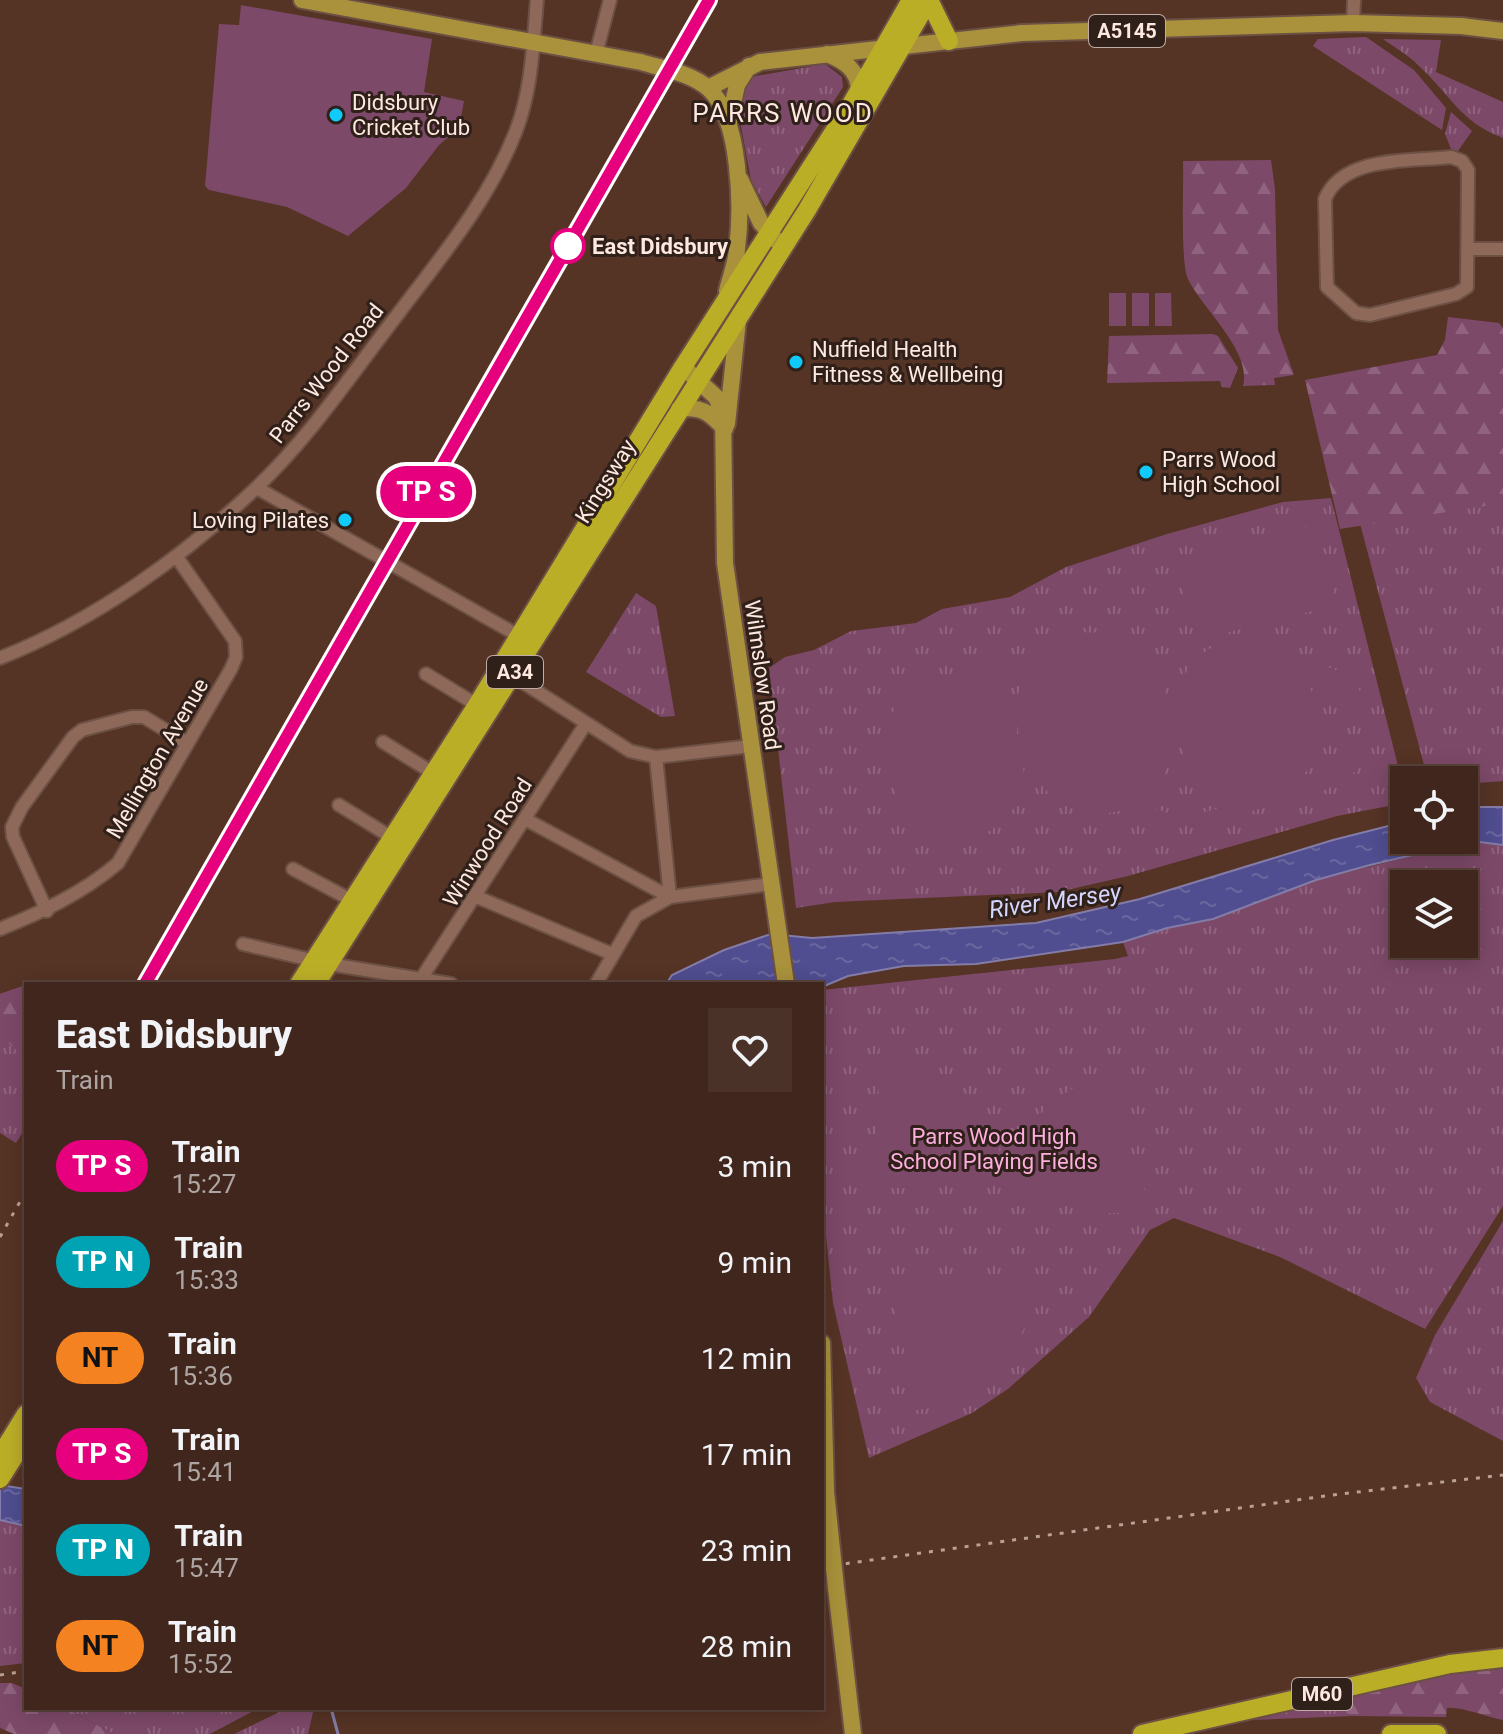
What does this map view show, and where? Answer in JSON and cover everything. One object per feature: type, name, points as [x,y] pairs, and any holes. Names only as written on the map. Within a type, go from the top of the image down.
[{"type":"highway","name":"Kingsway","points":[[317,982],[322,962],[353,901],[391,837],[477,705],[683,367],[859,90],[911,0]]},
{"type":"highway","name":"Kingsway","points":[[301,982],[322,962],[513,676],[784,247],[929,0]]},
{"type":"highway","points":[[929,0],[949,41]]},
{"type":"highway","points":[[0,1479],[6,1453],[24,1418]]},
{"type":"highway","points":[[6,1453],[24,1440]]},
{"type":"highway","name":"M60","points":[[1142,1734],[1450,1664],[1503,1658]]},
{"type":"highway","points":[[1391,1734],[1437,1734]]},
{"type":"main road","points":[[302,0],[534,42],[674,72],[708,88],[729,122]]},
{"type":"main road","name":"A5145","points":[[708,88],[750,65],[1022,33],[1306,25],[1352,18],[1370,24],[1461,26],[1503,31]]},
{"type":"main road","points":[[825,54],[842,60],[852,69],[859,90]]},
{"type":"main road","points":[[726,301],[738,237],[736,171],[729,122],[737,85],[750,65]]},
{"type":"main road","points":[[736,171],[769,234],[784,247]]},
{"type":"main road","name":"Wilmslow Road","points":[[738,320],[734,375],[725,429],[722,499],[725,563],[786,982]]},
{"type":"main road","name":"Wilmslow Road","points":[[683,367],[699,378],[716,397],[723,413],[725,429]]},
{"type":"main road","points":[[679,409],[694,407],[707,411],[725,429]]},
{"type":"main road","points":[[824,1418],[826,1492],[853,1734]]},
{"type":"street","name":"Parrs Wood Road","points":[[0,658],[96,610],[176,556],[257,488],[326,407],[485,194],[517,127],[531,74],[537,0]]},
{"type":"street","points":[[596,54],[610,0]]},
{"type":"street","points":[[1352,18],[1354,0]]},
{"type":"street","points":[[1457,158],[1468,170],[1470,249],[1469,282],[1464,290],[1370,315],[1356,313],[1327,287],[1325,199],[1330,186],[1354,169],[1457,158]]},
{"type":"street","points":[[1470,249],[1503,249]]},
{"type":"street","points":[[257,488],[519,636]]},
{"type":"street","name":"Mellington Avenue","points":[[0,929],[47,911],[118,863],[231,669],[235,641],[176,556]]},
{"type":"street","points":[[426,674],[477,705]]},
{"type":"street","points":[[513,676],[630,751],[656,757],[751,746]]},
{"type":"street","points":[[47,911],[13,837],[12,827],[22,807],[73,737],[93,725],[144,717],[187,743]]},
{"type":"street","name":"Winwood Road","points":[[421,979],[477,897],[585,725]]},
{"type":"street","points":[[383,742],[433,773]]},
{"type":"street","points":[[656,757],[670,897]]},
{"type":"street","points":[[339,805],[391,837]]},
{"type":"street","points":[[525,819],[670,897]]},
{"type":"street","points":[[293,869],[353,901]]},
{"type":"street","points":[[597,982],[636,916],[670,897],[771,884]]},
{"type":"street","points":[[477,897],[612,954]]},
{"type":"street","points":[[243,944],[322,962],[439,982]]},
{"type":"green space","name":"Didsbury Cricket Club","points":[[241,5],[432,39],[424,92],[464,101],[459,128],[439,145],[406,188],[348,236],[287,207],[209,190],[205,186],[219,24],[239,25]]},
{"type":"green space","points":[[1366,37],[1414,70],[1446,108],[1442,130],[1313,46],[1318,39]]},
{"type":"green space","points":[[1383,39],[1441,40],[1436,72],[1503,102],[1503,138],[1466,116],[1414,61]]},
{"type":"green space","points":[[825,64],[842,77],[843,87],[766,207],[751,180],[736,99],[750,77]]},
{"type":"green space","points":[[1451,112],[1472,131],[1458,151],[1451,149],[1445,134]]},
{"type":"green space","points":[[1271,160],[1275,189],[1278,330],[1294,375],[1274,378],[1275,385],[1243,386],[1244,373],[1234,345],[1188,279],[1183,240],[1183,161]]},
{"type":"green space","points":[[1109,293],[1126,293],[1126,326],[1109,326]]},
{"type":"green space","points":[[1132,293],[1149,293],[1149,326],[1132,326]]},
{"type":"green space","points":[[1155,293],[1171,293],[1172,326],[1155,326]]},
{"type":"green space","points":[[1448,317],[1499,323],[1503,328],[1503,503],[1340,529],[1305,380],[1437,355],[1445,340]]},
{"type":"green space","points":[[1109,336],[1218,336],[1238,368],[1230,388],[1222,387],[1220,381],[1107,383]]},
{"type":"green space","points":[[1503,463],[1503,781],[1478,783],[1478,766],[1424,766],[1358,516]]},
{"type":"green space","points":[[1331,498],[1398,766],[1390,766],[1390,806],[1337,816],[1128,876],[1058,892],[835,902],[796,908],[769,668],[785,657],[814,650],[851,631],[916,623],[942,609],[1010,597],[1066,567],[1167,534],[1283,502]]},
{"type":"green space","points":[[1317,524],[1337,605],[1197,640],[1176,559]]},
{"type":"green space","points":[[636,593],[656,606],[675,716],[661,717],[586,672]]},
{"type":"green space","points":[[1081,633],[1097,633],[1125,641],[1146,658],[1167,697],[1177,694],[1184,675],[1210,648],[1227,641],[1245,639],[1263,642],[1281,649],[1296,663],[1313,659],[1314,663],[1338,671],[1357,687],[1366,702],[1373,729],[1370,751],[1359,768],[1343,781],[1322,791],[1216,821],[1177,826],[1148,816],[1134,805],[1095,814],[1063,803],[1038,779],[1022,747],[1016,711],[1024,676],[1045,649]],"holes":[[[1303,674],[1324,677],[1350,697],[1362,725],[1361,741],[1355,756],[1338,774],[1296,788],[1311,761],[1318,733],[1316,704]],[[1175,705],[1180,740],[1190,765],[1208,786],[1236,804],[1199,813],[1176,814],[1165,812],[1143,800],[1161,779],[1171,758],[1173,734],[1169,707]]]},
{"type":"green space","points":[[1001,658],[1006,676],[977,684],[1006,713],[1016,733],[1022,754],[1023,775],[1019,795],[1010,813],[994,828],[958,840],[928,831],[905,807],[890,774],[887,738],[896,706],[919,685],[958,679],[956,670]]},
{"type":"green space","name":"Parrs Wood High School Playing Fields","points":[[1478,842],[1503,845],[1503,1206],[1425,1329],[1280,1257],[1174,1218],[1150,1230],[1089,1317],[1008,1389],[972,1413],[869,1458],[833,1303],[826,1236],[824,990],[1115,959],[1128,956],[1123,942],[1167,928],[1213,919],[1316,880],[1420,854],[1478,854]]},
{"type":"green space","points":[[24,986],[24,1130],[16,1143],[0,1133],[0,994]]},
{"type":"green space","points":[[24,986],[24,1055],[0,1037],[0,994]]},
{"type":"green space","name":"Parrs Wood High School Playing Fields","points":[[880,1048],[926,1066],[964,1093],[992,1129],[1004,1177],[907,1175],[906,1188],[876,1188],[864,1175],[865,1144],[877,1144]]},
{"type":"green space","points":[[1127,1071],[1131,1170],[1144,1170],[1144,1200],[1132,1213],[1102,1213],[1101,1201],[1005,1204],[1015,1154],[1041,1114],[1058,1098],[1079,1085]]},
{"type":"green space","points":[[1503,1221],[1503,1441],[1430,1402],[1416,1378],[1435,1335]]},
{"type":"green space","points":[[938,1273],[938,1281],[1033,1281],[1030,1307],[1023,1331],[996,1372],[956,1399],[907,1411],[903,1315],[897,1315],[897,1283],[906,1274]]},
{"type":"green space","points":[[0,1520],[24,1526],[24,1663],[0,1666]]},
{"type":"green space","points":[[1503,1665],[1503,1720],[1452,1708],[1447,1708],[1446,1717],[1352,1716],[1327,1702],[1453,1670]]},
{"type":"green space","points":[[0,1683],[12,1683],[24,1688],[24,1710],[69,1710],[114,1734],[14,1734],[0,1728]]},
{"type":"green space","points":[[1327,1702],[1352,1716],[1254,1720]]},
{"type":"green space","points":[[69,1710],[255,1710],[210,1734],[114,1734]]},
{"type":"green space","points":[[284,1710],[314,1710],[308,1734],[234,1734]]},
{"type":"water","points":[[1478,807],[1503,807],[1503,845],[1478,842]]},
{"type":"water","points":[[1390,826],[1390,854],[1417,854],[1316,880],[1213,919],[1167,928],[1123,942],[976,964],[904,966],[848,976],[824,986],[824,982],[667,982],[672,975],[724,950],[771,934],[812,938],[1036,923],[1140,899]]},
{"type":"water","points":[[0,1485],[24,1489],[24,1526],[0,1520]]},
{"type":"waterway","points":[[332,1710],[338,1734]]},
{"type":"railway","points":[[151,982],[715,0]]},
{"type":"railway","points":[[0,1237],[24,1195]]},
{"type":"railway","points":[[824,1567],[1332,1495],[1503,1475]]},
{"type":"railway","points":[[0,1675],[24,1671]]},
{"type":"train","points":[[146,982],[709,0]]},
{"type":"place","name":"Didsbury Cricket Club","points":[[336,115]]},
{"type":"place","name":"East Didsbury","points":[[568,246]]},
{"type":"place","name":"Nuffield Health Fitness & Wellbeing","points":[[796,362]]},
{"type":"place","name":"Parrs Wood High School","points":[[1146,472]]},
{"type":"place","name":"Loving Pilates","points":[[345,520]]},
{"type":"district","name":"PARRS WOOD","points":[[783,113]]},
{"type":"water label","name":"River Mersey","points":[[1055,901]]}]
